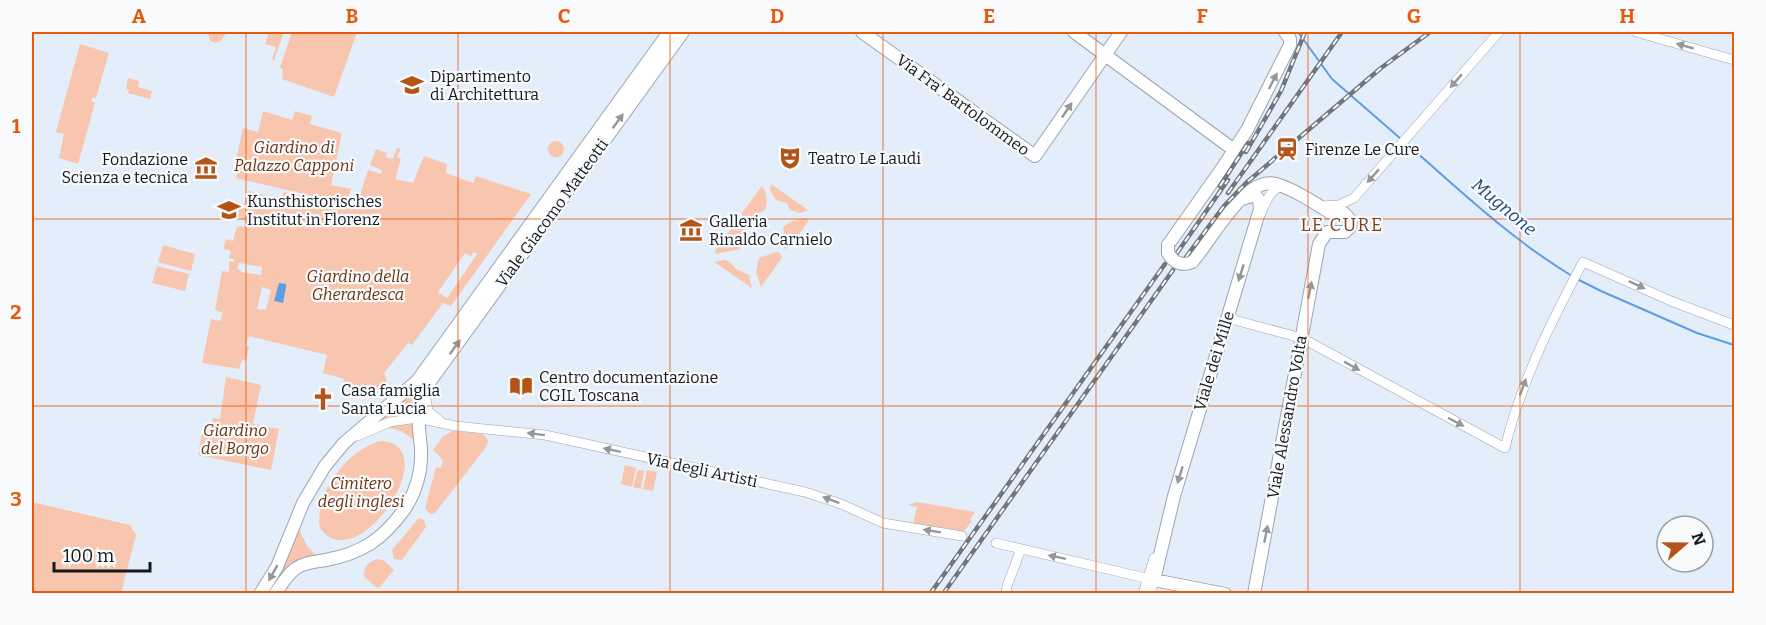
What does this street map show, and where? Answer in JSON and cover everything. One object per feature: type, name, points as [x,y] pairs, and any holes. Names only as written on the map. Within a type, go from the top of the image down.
[{"type":"main road","name":"Viale Giacomo Matteotti","points":[[260,594],[273,574],[297,514],[325,466],[344,443],[410,388],[429,365],[669,32]]},
{"type":"main road","name":"Viale Giacomo Matteotti","points":[[425,390],[684,32]]},
{"type":"main road","name":"Via Fra' Bartolommeo","points":[[862,32],[1035,156],[1104,56]]},
{"type":"main road","points":[[1074,32],[1234,150]]},
{"type":"main road","points":[[1104,56],[1121,32]]},
{"type":"main road","points":[[1285,32],[1290,39],[1290,45],[1259,108],[1234,150],[1168,245],[1168,253],[1176,262],[1185,264],[1192,262],[1241,200],[1260,184],[1270,183],[1283,187],[1334,215],[1344,213],[1349,217],[1351,224],[1344,233],[1334,231],[1330,223],[1334,215]]},
{"type":"main road","points":[[1241,200],[1251,195],[1257,197],[1260,209],[1255,225]]},
{"type":"main road","name":"Viale dei Mille","points":[[1151,579],[1255,225]]},
{"type":"main road","name":"Viale Alessandro Volta","points":[[1254,594],[1320,241],[1325,233],[1334,231]]},
{"type":"main road","points":[[275,594],[291,572],[304,564],[346,556],[361,550],[381,536],[398,518],[414,492],[421,466],[417,418],[425,390]]},
{"type":"main road","points":[[1151,579],[1225,594]]},
{"type":"street","points":[[1315,204],[1334,207],[1354,198],[1498,32]]},
{"type":"street","points":[[1636,32],[1734,60]]},
{"type":"street","points":[[1255,225],[1273,191],[1278,187],[1283,187]]},
{"type":"street","points":[[1227,318],[1301,339],[1505,448],[1529,370],[1582,264],[1734,325]]},
{"type":"street","points":[[425,390],[428,411],[448,424]]},
{"type":"street","points":[[344,443],[384,424],[417,418]]},
{"type":"street","name":"Via degli Artisti","points":[[417,418],[448,424],[545,435],[805,492],[841,504],[873,520],[962,536]]},
{"type":"street","points":[[996,543],[1151,579]]},
{"type":"street","points":[[1006,590],[1021,549]]},
{"type":"street","name":"Viale dei Mille","points":[[1143,594],[1151,579]]},
{"type":"street","name":"Viale dei Mille","points":[[1150,594],[1151,579]]},
{"type":"green space","points":[[208,32],[227,32],[221,41],[215,43],[210,41]]},
{"type":"green space","points":[[269,32],[284,32],[274,60],[272,59],[276,47],[265,44]]},
{"type":"green space","points":[[292,32],[357,32],[334,97],[282,79],[283,70],[280,67]]},
{"type":"green space","points":[[80,44],[109,53],[96,98],[93,97],[91,101],[95,103],[78,164],[59,158],[64,134],[56,132]]},
{"type":"green space","points":[[128,78],[139,81],[138,87],[152,91],[150,99],[128,93],[129,90],[126,89]]},
{"type":"green space","name":"Giardino di Palazzo Capponi","points":[[263,111],[292,120],[295,111],[312,116],[310,124],[342,133],[331,185],[351,189],[346,204],[236,178],[237,174],[233,173],[243,128],[258,132]]},
{"type":"green space","points":[[556,141],[562,143],[564,149],[562,155],[556,157],[550,155],[548,149],[550,143]]},
{"type":"green space","name":"Giardino della Gherardesca","points":[[397,148],[401,149],[397,157],[401,159],[395,179],[413,183],[424,156],[447,164],[446,173],[473,183],[476,176],[531,194],[451,306],[443,303],[412,345],[408,343],[384,373],[387,381],[374,390],[343,382],[344,379],[323,373],[327,355],[249,336],[246,345],[249,347],[246,361],[242,360],[239,369],[202,363],[211,319],[220,321],[223,313],[215,310],[222,271],[229,272],[229,261],[234,262],[234,259],[229,258],[231,251],[223,249],[226,239],[233,241],[237,226],[244,227],[245,220],[235,215],[238,203],[244,205],[248,191],[281,199],[284,192],[310,198],[310,201],[356,208],[368,170],[381,174],[382,170],[370,165],[376,149],[387,153],[386,157],[393,159]],"holes":[[[474,252],[477,254],[447,298],[438,292],[465,253],[471,256]],[[239,263],[262,267],[261,275],[241,272],[237,269]],[[262,287],[271,290],[266,310],[257,309]]]},
{"type":"green space","points":[[771,184],[808,210],[801,213],[790,210],[787,203],[776,200],[770,191]]},
{"type":"green space","points":[[762,186],[766,198],[765,210],[756,215],[752,221],[745,221],[742,213]]},
{"type":"green space","points":[[804,218],[809,220],[790,247],[784,249],[780,242],[784,234],[783,227],[790,222]]},
{"type":"green space","points":[[738,223],[744,229],[740,239],[740,249],[716,254],[715,251],[734,225]]},
{"type":"green space","points":[[163,245],[195,254],[191,271],[158,262]]},
{"type":"green space","points":[[776,252],[780,253],[782,258],[761,287],[756,272],[759,258]]},
{"type":"green space","points":[[724,260],[749,275],[752,288],[714,262]]},
{"type":"green space","points":[[157,266],[189,274],[185,291],[152,283]]},
{"type":"green space","points":[[427,376],[413,408],[400,404]]},
{"type":"green space","name":"Giardino del Borgo","points":[[226,377],[261,385],[253,424],[279,429],[271,470],[198,455],[203,428],[211,429],[213,418],[220,419]]},
{"type":"green space","points":[[396,406],[413,411],[412,416],[374,426]]},
{"type":"green space","points":[[412,422],[415,442],[402,432],[386,428],[387,425]]},
{"type":"green space","points":[[453,431],[483,434],[488,440],[487,446],[435,513],[430,514],[425,508],[436,467],[441,468],[443,460],[433,450],[443,436]]},
{"type":"green space","name":"Cimitero degli inglesi","points":[[381,441],[399,448],[405,464],[401,484],[389,506],[373,525],[354,537],[336,540],[320,528],[319,515],[328,487],[336,474],[357,453]]},
{"type":"green space","points":[[625,465],[636,468],[632,487],[621,484]]},
{"type":"green space","points":[[638,470],[644,471],[641,489],[633,487]]},
{"type":"green space","points":[[647,470],[657,472],[653,491],[643,489]]},
{"type":"green space","points":[[32,502],[130,525],[136,535],[121,593],[32,593]]},
{"type":"green space","points":[[917,502],[975,512],[970,520],[972,521],[962,534],[913,524],[917,507],[908,505]]},
{"type":"green space","points":[[419,518],[424,520],[426,527],[402,560],[394,559],[392,550]]},
{"type":"green space","points":[[299,529],[307,546],[318,557],[289,568],[278,577]]},
{"type":"green space","points":[[377,559],[383,560],[394,570],[379,588],[364,576],[367,565]]},
{"type":"water","points":[[279,283],[286,284],[283,303],[274,301]]},
{"type":"waterway","name":"Mugnone","points":[[1298,32],[1332,79],[1401,139]]},
{"type":"waterway","name":"Mugnone","points":[[1406,143],[1507,230],[1572,276]]},
{"type":"waterway","name":"Mugnone","points":[[1577,279],[1697,333],[1734,345]]},
{"type":"railway","points":[[1246,152],[1281,91],[1305,32]]},
{"type":"railway","points":[[1228,193],[1342,32]]},
{"type":"railway","points":[[1186,257],[1224,206],[1246,183],[1381,68],[1430,32]]},
{"type":"railway","points":[[1220,186],[1248,143]]},
{"type":"railway","points":[[1177,253],[1228,180]]},
{"type":"railway","points":[[930,594],[1165,264]]},
{"type":"railway","points":[[943,594],[1173,270]]},
{"type":"place","name":"Dipartimento di Architettura","points":[[412,85]]},
{"type":"place","name":"Firenze Le Cure","points":[[1287,149]]},
{"type":"place","name":"Teatro Le Laudi","points":[[790,158]]},
{"type":"place","name":"Fondazione Scienza e tecnica","points":[[206,168]]},
{"type":"place","name":"Kunsthistorisches Institut in Florenz","points":[[229,210]]},
{"type":"place","name":"Galleria Rinaldo Carnielo","points":[[691,230]]},
{"type":"place","name":"Centro documentazione CGIL Toscana","points":[[521,386]]},
{"type":"place","name":"Casa famiglia Santa Lucia","points":[[323,399]]},
{"type":"district","name":"LE CURE","points":[[1342,225]]}]
